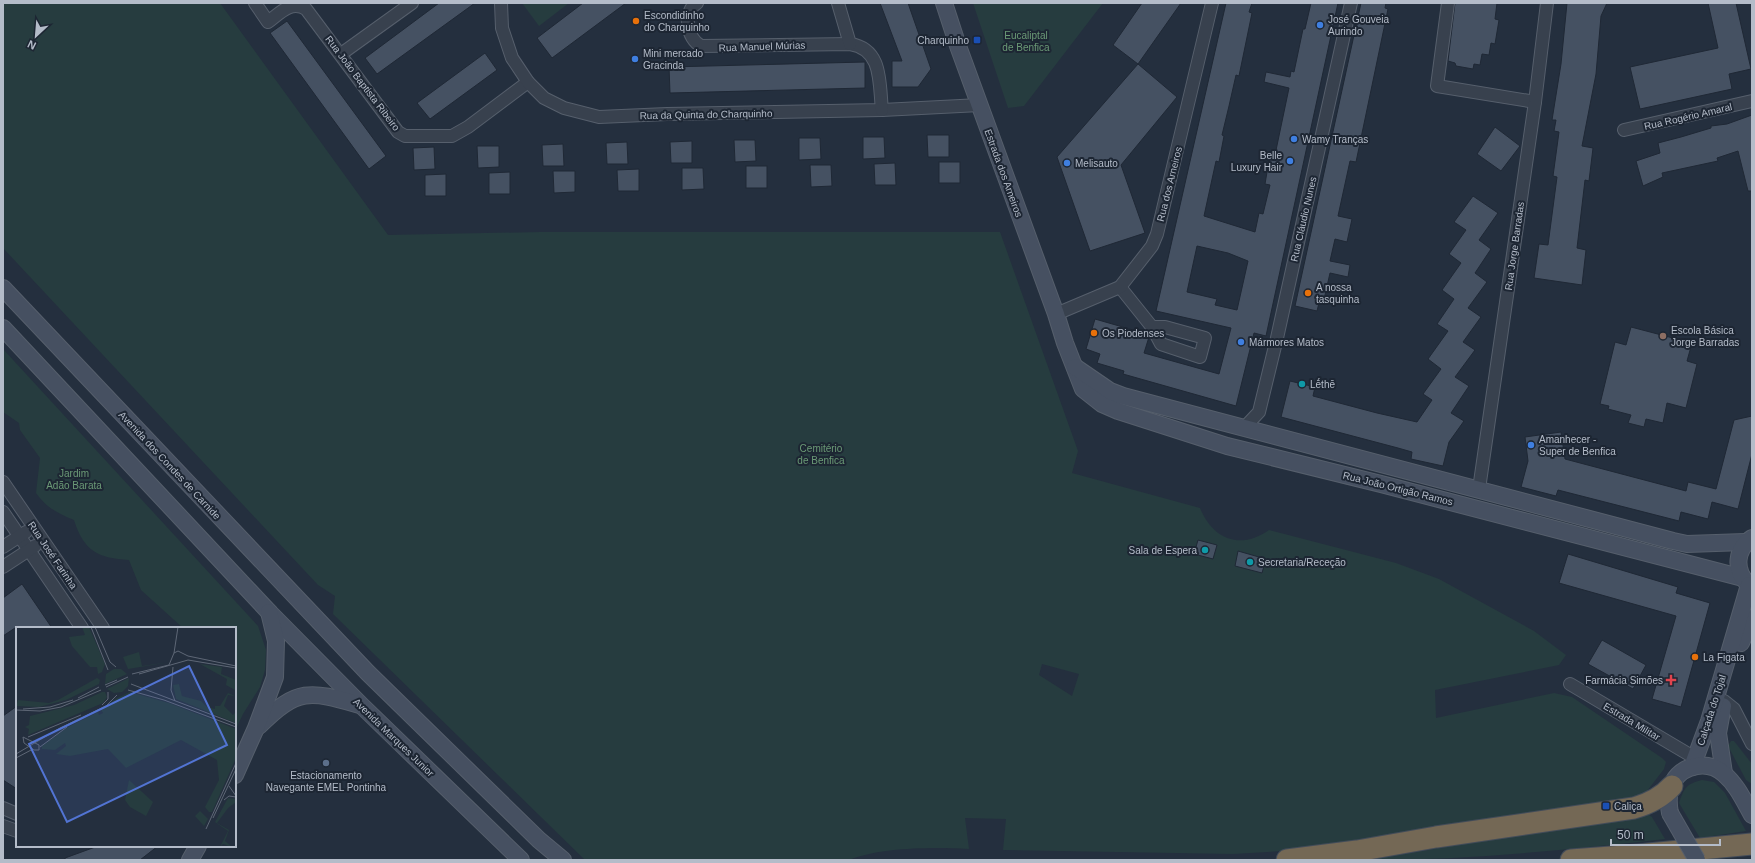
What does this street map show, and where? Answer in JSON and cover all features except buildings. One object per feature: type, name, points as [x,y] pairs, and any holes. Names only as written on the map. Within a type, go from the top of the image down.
[{"type":"highway","points":[[1287,860],[1357,851],[1436,837],[1634,808],[1660,796],[1672,786]]},
{"type":"highway","points":[[1571,860],[1752,844]]},
{"type":"street","name":"Rua João Baptista Ribeiro","points":[[255,3],[268,22],[292,6],[302,6],[306,9],[398,132],[409,137],[452,136],[468,127],[528,82]]},
{"type":"street","points":[[341,54],[412,3]]},
{"type":"street","name":"Rua da Quinta do Charquinho","points":[[501,3],[502,28],[512,58],[528,82],[544,98],[564,108],[599,117],[667,114],[882,110],[980,105]]},
{"type":"street","name":"Rua Manuel Múrias","points":[[696,3],[689,12],[688,27],[693,41],[701,46],[850,44],[864,48],[875,60],[878,70],[882,110]]},
{"type":"street","points":[[838,3],[850,44]]},
{"type":"street","name":"Estrada dos Arneiros","points":[[944,3],[1065,342]]},
{"type":"street","name":"Rua dos Arneiros","points":[[1056,314],[1120,286],[1152,246],[1157,234],[1212,3]]},
{"type":"street","name":"Rua Cláudio Nunes","points":[[1243,429],[1259,412],[1277,338],[1351,3]]},
{"type":"street","points":[[1448,3],[1437,86],[1535,102]]},
{"type":"street","name":"Rua Jorge Barradas","points":[[1478,489],[1535,102],[1547,3]]},
{"type":"street","name":"Rua Rogério Amaral","points":[[1624,130],[1752,101]]},
{"type":"street","points":[[1120,286],[1152,327]]},
{"type":"street","name":"Avenida dos Condes de Carnide","points":[[3,288],[338,641],[539,840],[563,860]]},
{"type":"street","points":[[3,328],[269,612],[276,641],[275,677],[256,728],[236,773]]},
{"type":"street","name":"Rua João Ortigão Ramos","points":[[1065,342],[1082,389],[1102,404],[1146,421],[1216,443],[1388,486],[1748,583]]},
{"type":"street","name":"Rua João Ortigão Ramos","points":[[1075,367],[1110,391],[1243,429],[1687,544],[1749,540]]},
{"type":"street","name":"Rua José Farinha","points":[[3,482],[102,627]]},
{"type":"street","name":"Rua José Farinha","points":[[3,512],[81,627]]},
{"type":"street","points":[[3,547],[34,527]]},
{"type":"street","points":[[3,567],[43,540]]},
{"type":"street","name":"Calçada do Tojal","points":[[1694,762],[1709,721],[1748,583],[1738,568],[1740,554],[1749,540]]},
{"type":"street","name":"Avenida Marques Junior","points":[[269,612],[361,705],[521,860]]},
{"type":"street","name":"Calçada do Tojal","points":[[1724,773],[1718,733],[1724,701],[1742,639],[1752,618]]},
{"type":"street","name":"Estrada Militar","points":[[1570,684],[1694,762]]},
{"type":"street","points":[[256,728],[273,711],[287,702],[308,695],[330,696],[361,705]]},
{"type":"street","points":[[1724,701],[1734,709],[1752,744]]},
{"type":"street","points":[[1697,860],[1670,813],[1669,794],[1672,786],[1680,774],[1694,762],[1724,773],[1749,805]]},
{"type":"street","points":[[3,808],[16,814]]},
{"type":"street","points":[[3,826],[16,831]]},
{"type":"green space","name":"Cemitério de Benfica","points":[[3,3],[220,3],[388,235],[541,232],[1000,232],[1078,451],[1072,473],[1200,508],[1212,528],[1229,538],[1248,540],[1269,530],[1396,563],[1439,579],[1534,631],[1566,655],[1559,665],[1435,690],[1436,718],[1554,693],[1572,697],[1662,758],[1666,762],[1664,769],[1647,791],[1635,797],[1593,803],[1395,839],[1333,848],[1233,854],[1003,850],[1006,819],[965,818],[969,849],[925,848],[892,850],[849,860],[585,860],[333,614],[335,596],[318,585],[3,248]],"holes":[[[1042,664],[1079,674],[1072,696],[1039,675]]]},
{"type":"green space","points":[[522,3],[569,3],[539,26]]},
{"type":"green space","name":"Eucaliptal de Benfica","points":[[973,3],[1103,3],[1024,106],[1008,108]]},
{"type":"green space","name":"Jardim Adão Barata","points":[[3,349],[258,626],[266,650],[265,670],[260,687],[243,714],[236,729],[236,627],[182,627],[141,590],[129,560],[101,555],[88,546],[78,531],[74,520],[53,510],[44,503],[36,493],[40,458],[20,430],[19,423],[3,412]]},
{"type":"green space","points":[[1731,741],[1734,741],[1752,764],[1752,784],[1746,780],[1728,746]]},
{"type":"green space","points":[[1702,780],[1714,782],[1725,793],[1746,831],[1700,838],[1679,803],[1686,787],[1692,783]]},
{"type":"green space","points":[[1648,814],[1652,817],[1665,839],[1480,856],[1406,860],[1369,860],[1534,832]]},
{"type":"place","name":"Escondidinho do Charquinho","points":[[636,21]]},
{"type":"place","name":"José Gouveia Aurindo","points":[[1320,25]]},
{"type":"place","name":"Charquinho","points":[[977,40]]},
{"type":"place","name":"Mini mercado Gracinda","points":[[635,59]]},
{"type":"place","name":"Wamy Tranças","points":[[1294,139]]},
{"type":"place","name":"Belle Luxury Hair","points":[[1290,161]]},
{"type":"place","name":"Melisauto","points":[[1067,163]]},
{"type":"place","name":"A nossa tasquinha","points":[[1308,293]]},
{"type":"place","name":"Os Piodenses","points":[[1094,333]]},
{"type":"place","name":"Escola Básica Jorge Barradas","points":[[1663,336]]},
{"type":"place","name":"Mármores Matos","points":[[1241,342]]},
{"type":"place","name":"Lḗthē","points":[[1302,384]]},
{"type":"place","name":"Amanhecer - Super de Benfica","points":[[1531,445]]},
{"type":"place","name":"Sala de Espera","points":[[1205,550]]},
{"type":"place","name":"Secretaria/Receção","points":[[1250,562]]},
{"type":"place","name":"La Figata","points":[[1695,657]]},
{"type":"place","name":"Farmácia Simões","points":[[1671,680]]},
{"type":"place","name":"Estacionamento Navegante EMEL Pontinha","points":[[326,763]]},
{"type":"place","name":"Caliça","points":[[1606,806]]}]
